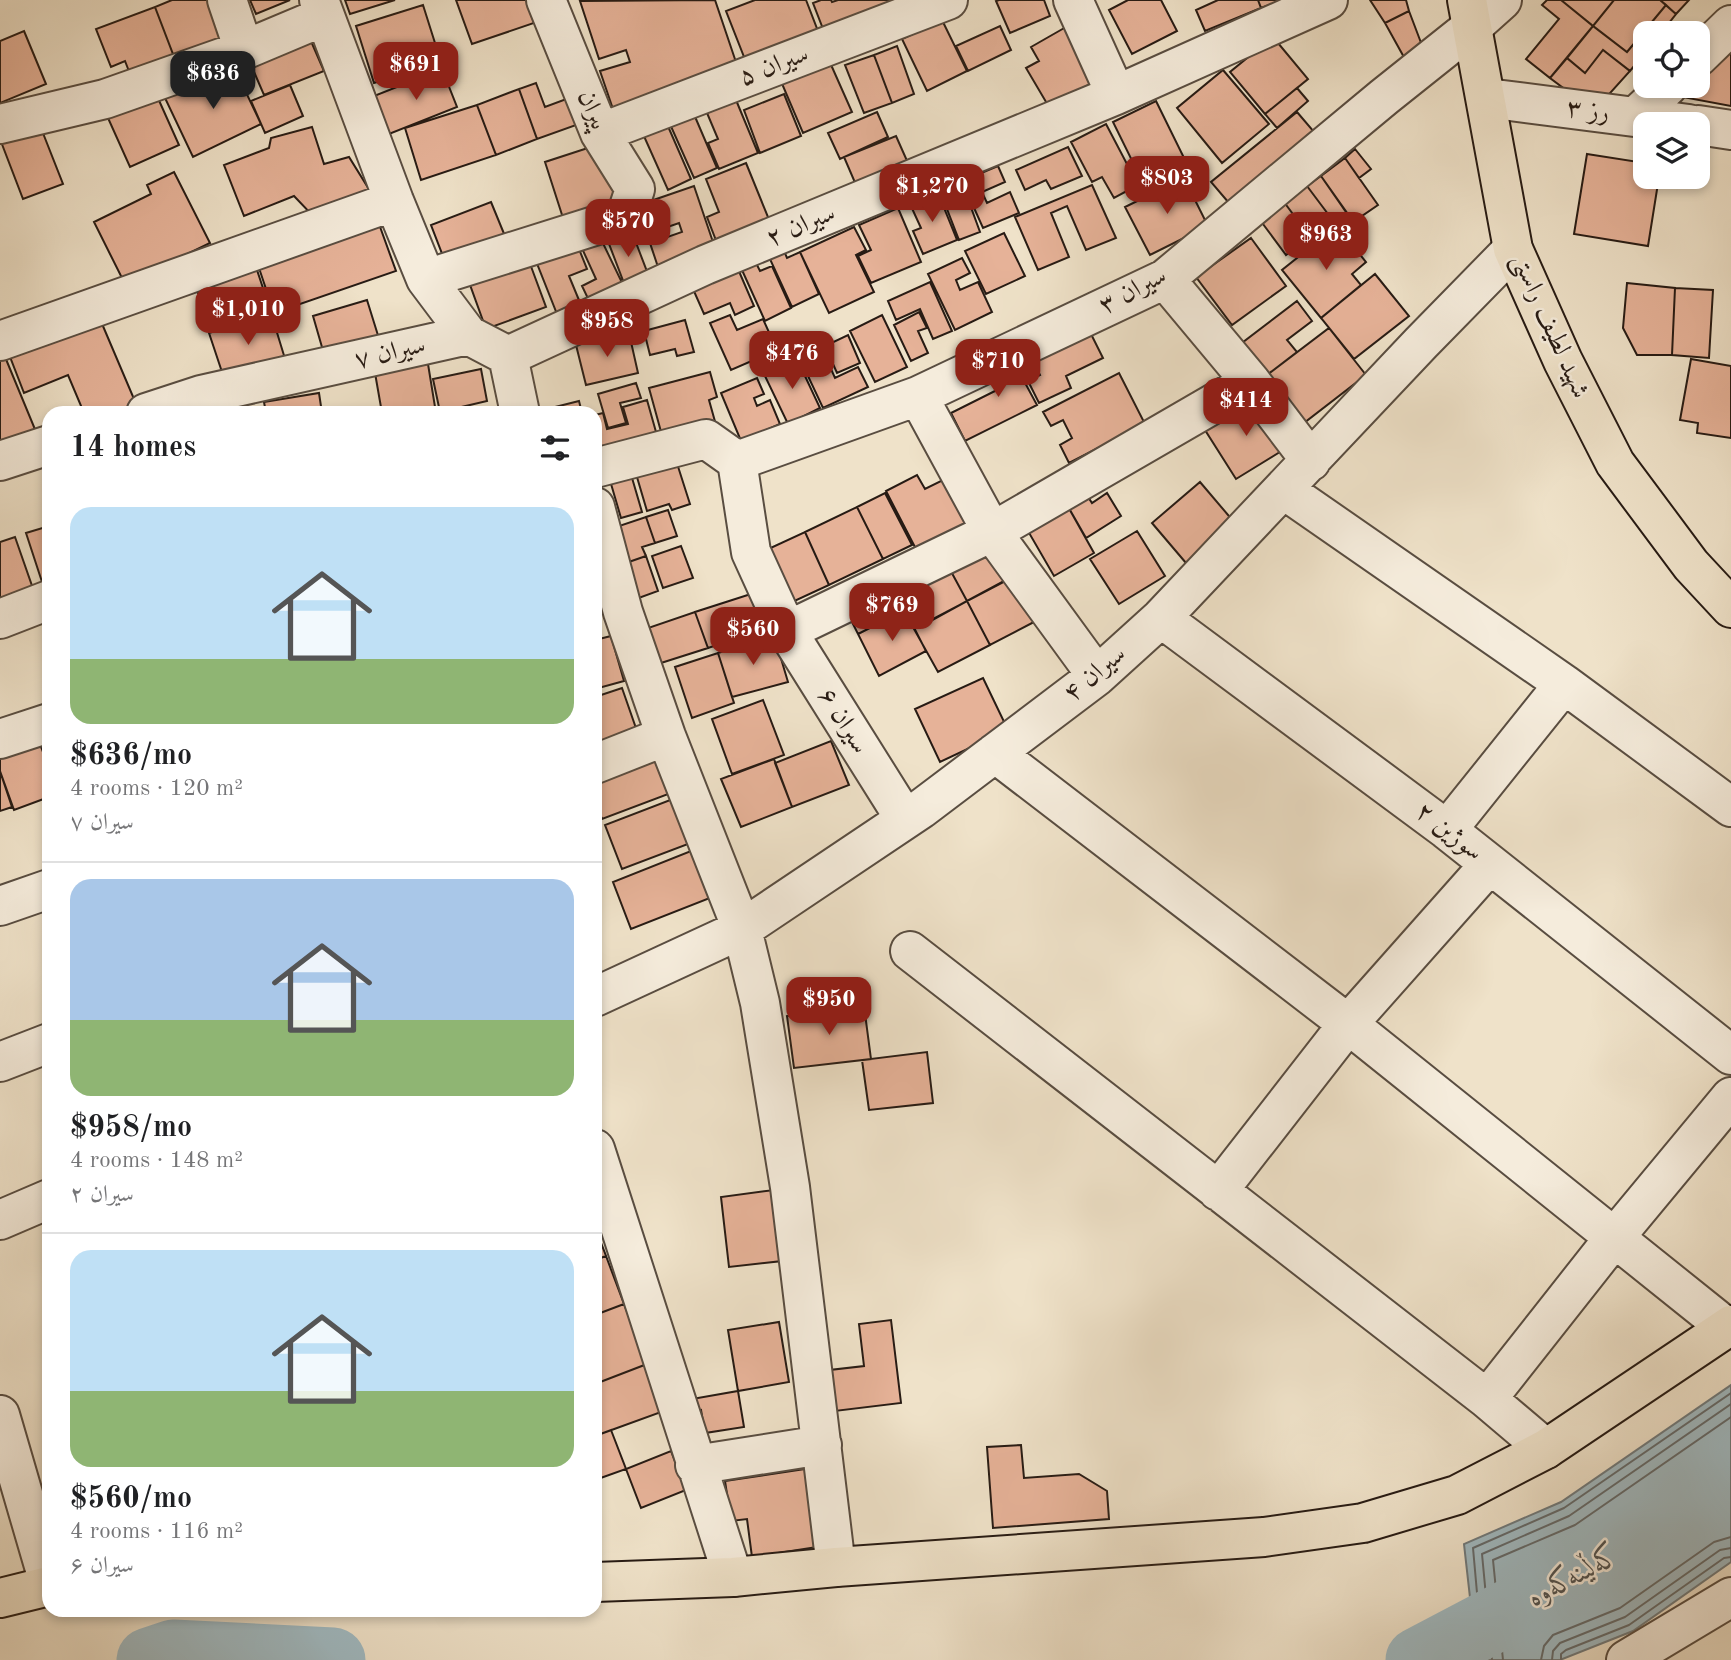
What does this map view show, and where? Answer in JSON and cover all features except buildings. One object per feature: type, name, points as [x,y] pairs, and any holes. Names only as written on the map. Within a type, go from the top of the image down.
[{"type":"main road","name":"شهید لطیف راستی","points":[[1470,13],[1513,248],[1563,361],[1615,463],[1691,565],[1731,608]]},
{"type":"main road","points":[[602,1578],[733,1577],[1264,1536],[1363,1523],[1457,1494],[1546,1449],[1729,1326]]},
{"type":"main road","points":[[0,1598],[42,1587]]},
{"type":"street","points":[[227,0],[244,50]]},
{"type":"street","name":"پیران","points":[[426,279],[626,216],[635,189],[600,133],[546,0]]},
{"type":"street","name":"سیران ۵","points":[[600,133],[948,0]]},
{"type":"street","points":[[1073,0],[1115,95]]},
{"type":"street","name":"سیران ۲","points":[[508,356],[705,265],[1115,95],[1328,0]]},
{"type":"street","name":"سیران ۳","points":[[737,461],[918,396],[1165,279],[1384,97],[1470,13],[1502,0]]},
{"type":"street","points":[[0,124],[105,99],[244,50],[322,8],[426,279],[468,335],[508,356],[519,406]]},
{"type":"street","points":[[1710,45],[1731,25]]},
{"type":"street","name":"رز ۳","points":[[1487,98],[1633,117]]},
{"type":"street","points":[[1640,112],[1655,98]]},
{"type":"street","points":[[1710,127],[1731,130]]},
{"type":"street","points":[[0,341],[394,201]]},
{"type":"street","name":"سیران ۴","points":[[602,994],[742,929],[905,819],[1097,676],[1161,618],[1513,248]]},
{"type":"street","points":[[1165,279],[1251,382],[1311,461]]},
{"type":"street","name":"سیران ۷","points":[[167,406],[201,395],[468,335]]},
{"type":"street","points":[[787,631],[992,532],[1251,382]]},
{"type":"street","points":[[918,396],[992,532],[1097,676]]},
{"type":"street","points":[[602,466],[706,439],[737,461]]},
{"type":"street","points":[[0,461],[42,447]]},
{"type":"street","name":"سیران ۶","points":[[737,461],[751,552],[787,631],[905,819]]},
{"type":"street","points":[[1283,489],[1564,684],[1731,807]]},
{"type":"street","points":[[602,562],[609,617],[666,736],[742,929],[760,1003],[790,1187],[836,1567]]},
{"type":"street","points":[[0,619],[42,609]]},
{"type":"street","name":"سوژین ۲","points":[[1161,618],[1447,830],[1727,1043]]},
{"type":"street","points":[[1447,830],[1564,684]]},
{"type":"street","points":[[0,739],[42,725]]},
{"type":"street","points":[[602,761],[666,736]]},
{"type":"street","points":[[995,753],[1348,1024],[1614,1238],[1729,1326]]},
{"type":"street","points":[[1218,1191],[1348,1024],[1490,864]]},
{"type":"street","points":[[0,906],[42,891]]},
{"type":"street","points":[[910,951],[1487,1399],[1546,1449]]},
{"type":"street","points":[[0,1062],[42,1046]]},
{"type":"street","points":[[1487,1399],[1614,1238],[1731,1097]]},
{"type":"street","points":[[602,1171],[733,1577]]},
{"type":"street","points":[[0,1220],[42,1202]]},
{"type":"street","points":[[0,1416],[42,1561]]},
{"type":"street","points":[[695,1465],[822,1445]]},
{"type":"street","points":[[1626,1660],[1731,1597]]},
{"type":"water","points":[[1731,1385],[1731,1562],[1633,1631],[1560,1660],[1477,1660],[1464,1544],[1561,1502]]},
{"type":"waterway","name":"کەڵینەکەوە","points":[[1418,1660],[1551,1590]]},
{"type":"waterway","name":"کەڵینەکەوە","points":[[149,1660],[173,1652],[333,1660]]}]
